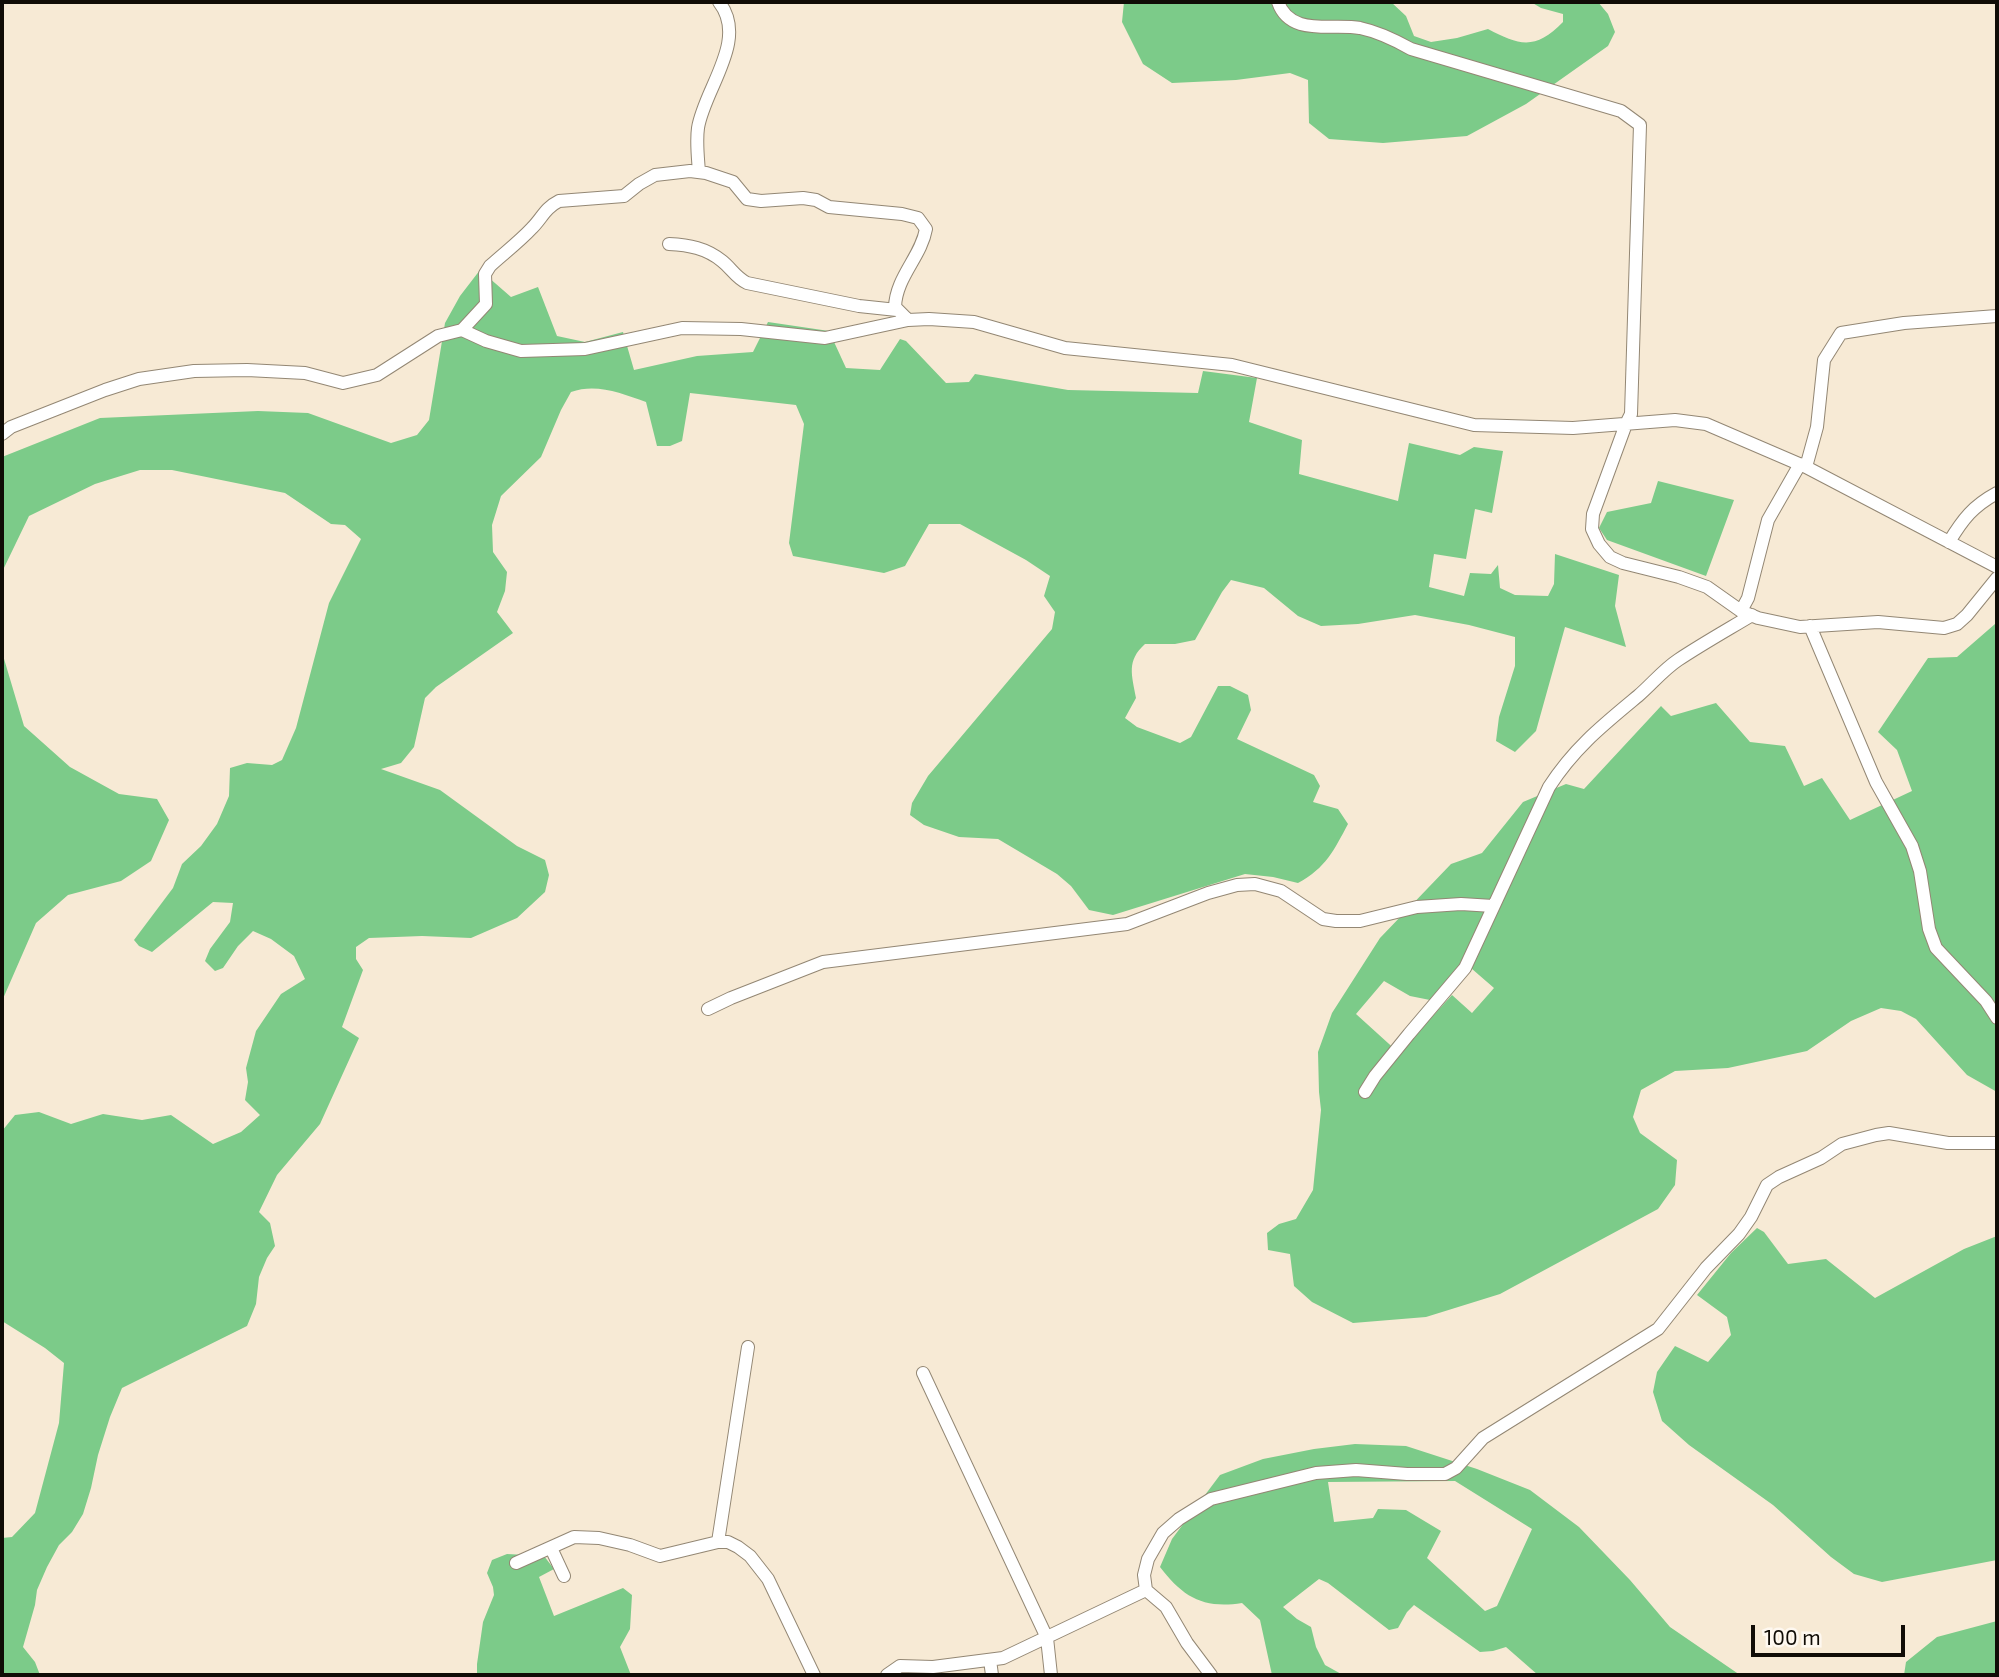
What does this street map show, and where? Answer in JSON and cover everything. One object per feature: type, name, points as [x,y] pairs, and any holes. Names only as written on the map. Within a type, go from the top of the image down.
[{"type":"street","points":[[699,172],[698,129],[722,67],[729,31],[727,16],[719,2]]},
{"type":"street","points":[[1278,2],[1285,17],[1295,22],[1318,27],[1359,28],[1390,37],[1411,50],[1621,111],[1640,125],[1631,414],[1593,514],[1592,529],[1599,544],[1610,557],[1707,587],[1746,613],[1800,627],[1878,622],[1944,628],[1957,624],[1967,615],[1997,578]]},
{"type":"street","points":[[2,435],[11,427],[105,390],[139,380],[194,371],[305,373],[343,383],[377,375],[438,336],[462,330],[486,304],[485,275],[490,266],[533,227],[550,205],[559,201],[624,196],[655,175],[670,172],[706,173],[733,182],[747,199],[761,201],[803,198],[816,200],[830,207],[918,218],[926,229],[924,239],[905,272],[895,297],[895,307],[908,320]]},
{"type":"street","points":[[670,244],[693,246],[709,253],[747,283],[859,306],[897,310]]},
{"type":"street","points":[[1365,1092],[1392,1055],[1465,968],[1549,787],[1575,751],[1602,724],[1676,661],[1746,613],[1768,520],[1803,466],[1817,427],[1824,360],[1841,333],[1904,323],[1997,316]]},
{"type":"street","points":[[462,330],[486,341],[520,351],[572,350],[682,328],[741,329],[825,338],[929,318],[974,323],[1065,348],[1233,365],[1474,425],[1573,428],[1675,420],[1706,424],[1803,466],[1997,567]]},
{"type":"street","points":[[1949,542],[1963,520],[1979,503],[1997,493]]},
{"type":"street","points":[[1810,626],[1876,782],[1912,846],[1920,871],[1929,929],[1936,948],[1986,1001],[1997,1018]]},
{"type":"street","points":[[708,1009],[823,962],[1127,924],[1208,893],[1237,885],[1255,884],[1281,891],[1323,919],[1336,921],[1360,921],[1417,907],[1461,904],[1493,906]]},
{"type":"street","points":[[1211,1675],[1187,1643],[1166,1606],[1146,1590],[1144,1575],[1148,1559],[1163,1533],[1179,1519],[1211,1499],[1316,1473],[1356,1469],[1407,1474],[1445,1474],[1457,1468],[1483,1438],[1658,1329],[1706,1268],[1739,1234],[1767,1185],[1779,1177],[1813,1162],[1842,1143],[1889,1133],[1948,1143],[1997,1143]]},
{"type":"street","points":[[718,1542],[748,1347]]},
{"type":"street","points":[[923,1373],[1047,1638],[1051,1675]]},
{"type":"street","points":[[516,1563],[574,1537],[599,1538],[660,1556],[728,1542],[750,1556],[768,1579],[814,1675]]},
{"type":"street","points":[[551,1548],[564,1576]]},
{"type":"street","points":[[887,1675],[900,1666],[933,1667],[1003,1658],[1146,1590]]},
{"type":"street","points":[[990,1660],[992,1675]]},
{"type":"green space","points":[[1124,2],[1391,2],[1406,16],[1414,36],[1431,42],[1488,29],[1509,39],[1527,42],[1544,37],[1563,22],[1563,14],[1541,8],[1531,2],[1598,2],[1608,14],[1615,32],[1608,46],[1526,104],[1467,136],[1383,143],[1329,139],[1309,123],[1308,80],[1290,73],[1236,80],[1172,83],[1143,64],[1122,22]]},
{"type":"green space","points":[[480,270],[511,297],[538,287],[557,336],[585,342],[623,332],[634,370],[697,356],[753,352],[768,322],[829,331],[846,368],[880,370],[900,339],[906,341],[946,383],[969,382],[975,374],[1068,390],[1198,393],[1203,371],[1257,378],[1249,422],[1302,440],[1299,474],[1398,501],[1409,443],[1460,455],[1474,447],[1503,451],[1492,513],[1475,509],[1466,559],[1434,554],[1429,587],[1464,596],[1470,573],[1491,574],[1498,565],[1500,588],[1515,595],[1548,596],[1554,584],[1555,554],[1619,575],[1615,606],[1626,647],[1565,627],[1536,731],[1515,752],[1496,741],[1499,717],[1515,666],[1515,637],[1415,615],[1358,624],[1321,626],[1298,616],[1264,588],[1231,580],[1195,640],[1175,644],[1145,644],[1139,650],[1132,669],[1136,698],[1125,718],[1137,727],[1180,743],[1191,737],[1218,686],[1230,686],[1248,695],[1251,710],[1237,739],[1314,775],[1320,786],[1313,802],[1338,809],[1348,824],[1322,865],[1298,883],[1245,874],[1113,915],[1089,910],[1071,886],[1057,874],[998,839],[959,837],[924,825],[910,815],[912,803],[928,776],[1052,629],[1055,612],[1044,596],[1050,576],[960,524],[929,524],[905,566],[884,573],[793,556],[789,543],[804,424],[796,405],[690,393],[682,441],[670,446],[657,446],[646,402],[599,389],[571,392],[541,457],[501,496],[492,525],[493,552],[507,572],[505,591],[497,612],[513,633],[436,687],[425,698],[414,747],[401,763],[381,769],[440,790],[517,846],[545,860],[549,875],[545,892],[517,918],[471,938],[369,938],[356,947],[356,959],[363,970],[342,1027],[359,1038],[320,1124],[277,1175],[259,1212],[270,1223],[275,1246],[259,1277],[256,1304],[247,1326],[122,1388],[98,1455],[83,1514],[72,1532],[59,1545],[37,1590],[23,1647],[35,1662],[40,1675],[2,1675],[2,1538],[12,1537],[35,1513],[59,1423],[64,1363],[2,1321],[2,1131],[15,1115],[39,1112],[71,1124],[103,1114],[142,1120],[171,1115],[213,1144],[241,1132],[260,1115],[245,1100],[248,1082],[246,1068],[256,1031],[281,994],[305,979],[294,956],[271,939],[253,931],[238,946],[223,968],[215,971],[205,961],[210,949],[230,922],[233,903],[213,902],[152,952],[139,946],[134,940],[173,888],[182,864],[201,846],[217,824],[229,796],[230,768],[247,763],[272,765],[282,760],[296,728],[329,603],[361,539],[345,525],[331,524],[285,493],[172,470],[140,470],[95,484],[29,516],[2,572],[2,457],[100,418],[258,411],[308,413],[391,443],[417,435],[429,420],[445,323],[460,296]]},
{"type":"green space","points":[[1658,481],[1734,500],[1706,576],[1607,540],[1599,528],[1607,512],[1651,503]]},
{"type":"green space","points":[[1997,625],[1997,1092],[1967,1075],[1916,1019],[1901,1011],[1881,1008],[1851,1021],[1807,1051],[1728,1068],[1675,1071],[1641,1090],[1633,1117],[1640,1133],[1677,1160],[1675,1185],[1658,1209],[1500,1294],[1426,1317],[1353,1323],[1312,1302],[1294,1286],[1290,1254],[1268,1250],[1267,1233],[1279,1224],[1296,1219],[1313,1190],[1321,1110],[1318,1052],[1332,1013],[1380,938],[1451,864],[1482,853],[1523,802],[1566,784],[1584,789],[1661,706],[1671,716],[1716,703],[1750,742],[1785,746],[1804,786],[1822,778],[1850,820],[1912,791],[1897,750],[1878,732],[1928,658],[1957,657]],"holes":[[[1464,962],[1494,988],[1472,1013],[1452,995],[1399,1053],[1356,1014],[1384,981],[1410,996],[1430,1000]]]},
{"type":"green space","points":[[2,652],[24,726],[70,767],[119,794],[157,799],[169,820],[151,861],[121,881],[68,895],[36,923],[2,1001]]},
{"type":"green space","points":[[1757,1228],[1764,1232],[1788,1264],[1826,1259],[1875,1298],[1964,1249],[1997,1236],[1997,1560],[1882,1582],[1854,1574],[1773,1505],[1689,1445],[1662,1421],[1653,1392],[1657,1372],[1675,1346],[1708,1362],[1731,1335],[1727,1317],[1697,1295],[1731,1253]]},
{"type":"green space","points":[[1355,1444],[1406,1446],[1530,1490],[1579,1527],[1670,1627],[1740,1675],[1538,1675],[1506,1647],[1480,1652],[1414,1605],[1398,1628],[1389,1630],[1319,1579],[1283,1607],[1311,1627],[1316,1647],[1325,1665],[1343,1675],[1272,1675],[1260,1620],[1242,1603],[1216,1604],[1195,1598],[1177,1586],[1160,1567],[1172,1539],[1220,1475],[1263,1459]],"holes":[[[1455,1481],[1532,1529],[1497,1606],[1485,1611],[1427,1558],[1441,1531],[1406,1510],[1378,1509],[1373,1518],[1334,1522],[1328,1482]]]},
{"type":"green space","points":[[507,1554],[544,1556],[554,1569],[539,1577],[554,1616],[623,1588],[632,1595],[630,1629],[620,1647],[631,1675],[477,1675],[483,1622],[494,1595],[487,1573],[492,1560]]},
{"type":"green space","points":[[1997,1621],[1997,1675],[1904,1675],[1906,1662],[1937,1637]]}]
